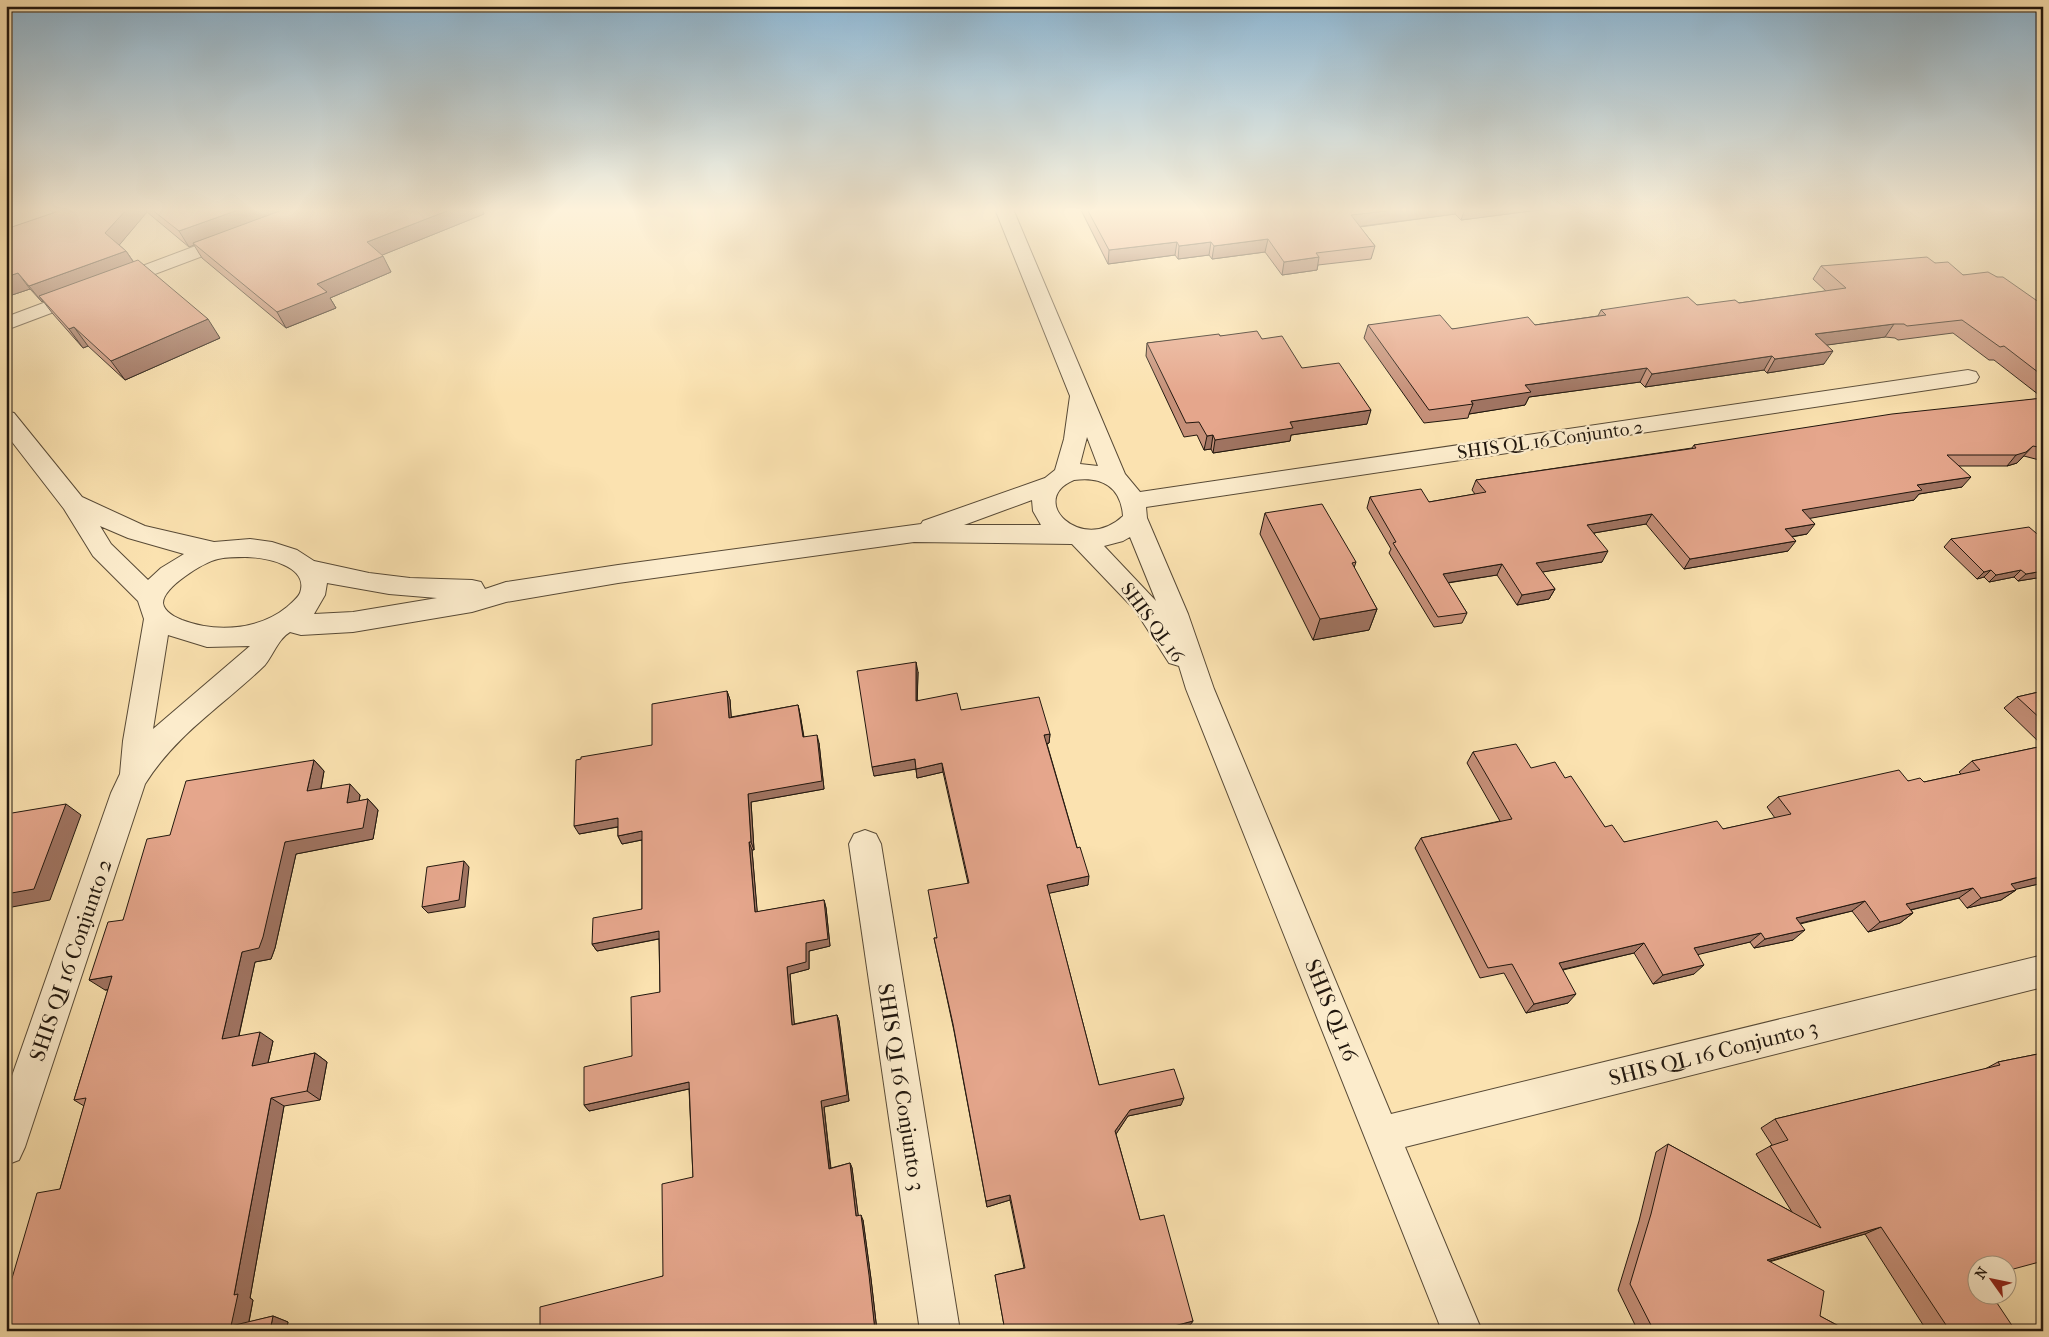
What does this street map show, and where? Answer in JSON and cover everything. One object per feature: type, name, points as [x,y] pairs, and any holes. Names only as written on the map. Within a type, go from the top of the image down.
[{"type":"street","points":[[6,324],[146,271]]},
{"type":"street","points":[[1030,271],[1115,478]]},
{"type":"street","name":"SHIS QL 16 Conjunto 2","points":[[1134,509],[1968,377]]},
{"type":"street","points":[[1076,536],[1054,525],[1047,516],[1044,500],[1059,479],[1075,439],[1081,395]]},
{"type":"street","points":[[6,418],[73,503],[102,550],[166,624],[194,635],[256,635],[282,624],[300,611],[312,596],[313,576],[300,561],[267,549],[213,551],[143,534],[73,503]]},
{"type":"street","points":[[282,624],[301,625],[353,622],[472,602],[506,592],[618,574],[914,533],[1113,535],[1127,527],[1134,509],[1122,483],[1115,478],[1097,472],[1075,472],[914,533]]},
{"type":"street","name":"SHIS QL 16","points":[[1134,509],[1190,653],[1200,689],[1462,1331]]},
{"type":"street","name":"SHIS QL 16","points":[[1076,536],[1127,584],[1144,603],[1200,689]]},
{"type":"street","points":[[154,609],[154,591],[162,582],[181,567],[213,551]]},
{"type":"street","points":[[308,569],[342,579],[383,586],[506,592]]},
{"type":"street","name":"SHIS QI 16 Conjunto 2","points":[[135,774],[137,741],[154,609]]},
{"type":"street","name":"SHIS QI 16 Conjunto 2","points":[[6,1147],[126,793],[135,774],[161,740],[184,717],[250,662],[282,624]]},
{"type":"street","name":"SHIS QI 16 Conjunto 3","points":[[865,844],[940,1331]]},
{"type":"street","name":"SHIS QL 16 Conjunto 3","points":[[1383,1134],[2043,971]]},
{"type":"building","points":[[6,271],[69,271],[29,286],[18,273],[6,277]]},
{"type":"building","points":[[107,271],[152,271],[208,319],[111,361],[74,327],[69,329],[39,296]]},
{"type":"building","points":[[228,271],[347,271],[317,284],[327,292],[277,312]]},
{"type":"building","points":[[1827,271],[1959,271],[1963,275],[1988,272],[1997,277],[2003,277],[2043,305],[2043,376],[2004,346],[2000,347],[1962,320],[1907,326],[1904,324],[1894,324],[1815,334],[1833,351],[1775,359],[1772,356],[1652,374],[1647,368],[1525,385],[1531,392],[1471,401],[1473,404],[1429,410],[1368,325],[1440,315],[1452,329],[1528,317],[1535,325],[1606,315],[1601,310],[1688,297],[1697,305],[1735,300],[1739,303],[1846,288]]},
{"type":"building","points":[[1257,331],[1262,339],[1282,336],[1302,368],[1339,363],[1371,410],[1290,422],[1293,428],[1215,440],[1213,435],[1207,436],[1199,422],[1186,423],[1147,343]]},
{"type":"building","points":[[2043,398],[2043,448],[2033,446],[2026,452],[2016,455],[1947,455],[1971,477],[1917,485],[1922,490],[1802,510],[1815,524],[1785,529],[1796,541],[1690,559],[1652,514],[1587,525],[1608,551],[1536,563],[1555,589],[1522,595],[1502,564],[1443,574],[1467,613],[1438,617],[1393,543],[1396,542],[1370,497],[1421,489],[1429,502],[1486,492],[1476,480],[1696,448],[1694,445],[1892,414]]},
{"type":"building","points":[[1322,504],[1356,562],[1352,563],[1377,609],[1320,619],[1265,513]]},
{"type":"building","points":[[2029,527],[2043,539],[2043,571],[2026,574],[2021,570],[1996,575],[1991,570],[1984,572],[1951,539]]},
{"type":"building","points":[[916,662],[916,701],[957,693],[961,710],[1039,697],[1050,734],[1044,735],[1077,848],[1080,847],[1089,876],[1047,885],[1099,1085],[1174,1069],[1184,1098],[1130,1110],[1115,1131],[1140,1220],[1164,1215],[1193,1321],[1155,1331],[1005,1331],[995,1275],[1025,1268],[1010,1195],[986,1201],[953,1024],[934,938],[937,938],[928,890],[969,883],[942,763],[916,769],[915,759],[872,767],[857,671]]},
{"type":"building","points":[[727,691],[729,718],[798,705],[803,737],[817,735],[822,781],[748,794],[751,842],[749,842],[755,912],[824,900],[828,939],[806,943],[806,962],[787,967],[792,1025],[837,1015],[847,1095],[821,1101],[829,1169],[850,1163],[856,1216],[861,1215],[875,1331],[540,1331],[540,1307],[663,1276],[662,1184],[693,1177],[689,1082],[584,1105],[584,1067],[632,1056],[631,997],[660,992],[659,931],[592,944],[593,918],[642,909],[642,831],[618,836],[618,818],[574,826],[576,760],[581,759],[581,757],[652,745],[652,704]]},
{"type":"building","points":[[2043,691],[2043,721],[2017,697]]},
{"type":"building","points":[[1516,744],[1531,768],[1555,762],[1565,778],[1571,776],[1605,827],[1612,825],[1624,842],[1717,821],[1723,829],[1791,814],[1778,797],[1899,770],[1908,781],[1920,778],[1924,782],[1980,770],[1972,761],[2043,746],[2043,876],[2011,884],[2016,890],[1981,898],[1973,888],[1906,904],[1913,913],[1880,922],[1865,901],[1796,918],[1805,930],[1765,939],[1761,933],[1694,948],[1704,965],[1663,975],[1644,943],[1559,963],[1576,994],[1534,1004],[1512,964],[1488,968],[1421,838],[1512,819],[1473,752]]},
{"type":"building","points":[[314,760],[307,791],[350,784],[347,803],[368,799],[363,828],[285,842],[263,937],[259,948],[242,952],[222,1039],[260,1032],[252,1066],[315,1053],[307,1091],[271,1098],[234,1295],[238,1294],[231,1326],[273,1316],[270,1331],[6,1331],[6,1285],[10,1285],[37,1193],[60,1189],[86,1098],[74,1100],[112,976],[89,980],[108,922],[123,920],[147,839],[170,835],[186,781]]},
{"type":"building","points":[[66,804],[34,889],[6,894],[6,814]]},
{"type":"building","points":[[464,861],[459,900],[422,907],[427,867]]},
{"type":"building","points":[[2043,1053],[2043,1261],[2016,1268],[2016,1254],[1966,1254],[1966,1304],[1998,1304],[2013,1327],[2002,1331],[1950,1331],[1881,1227],[1767,1260],[1824,1291],[1820,1316],[1848,1331],[1654,1331],[1630,1284],[1651,1214],[1668,1144],[1821,1228],[1770,1146],[1788,1140],[1775,1119],[2000,1065],[1998,1062]]}]
